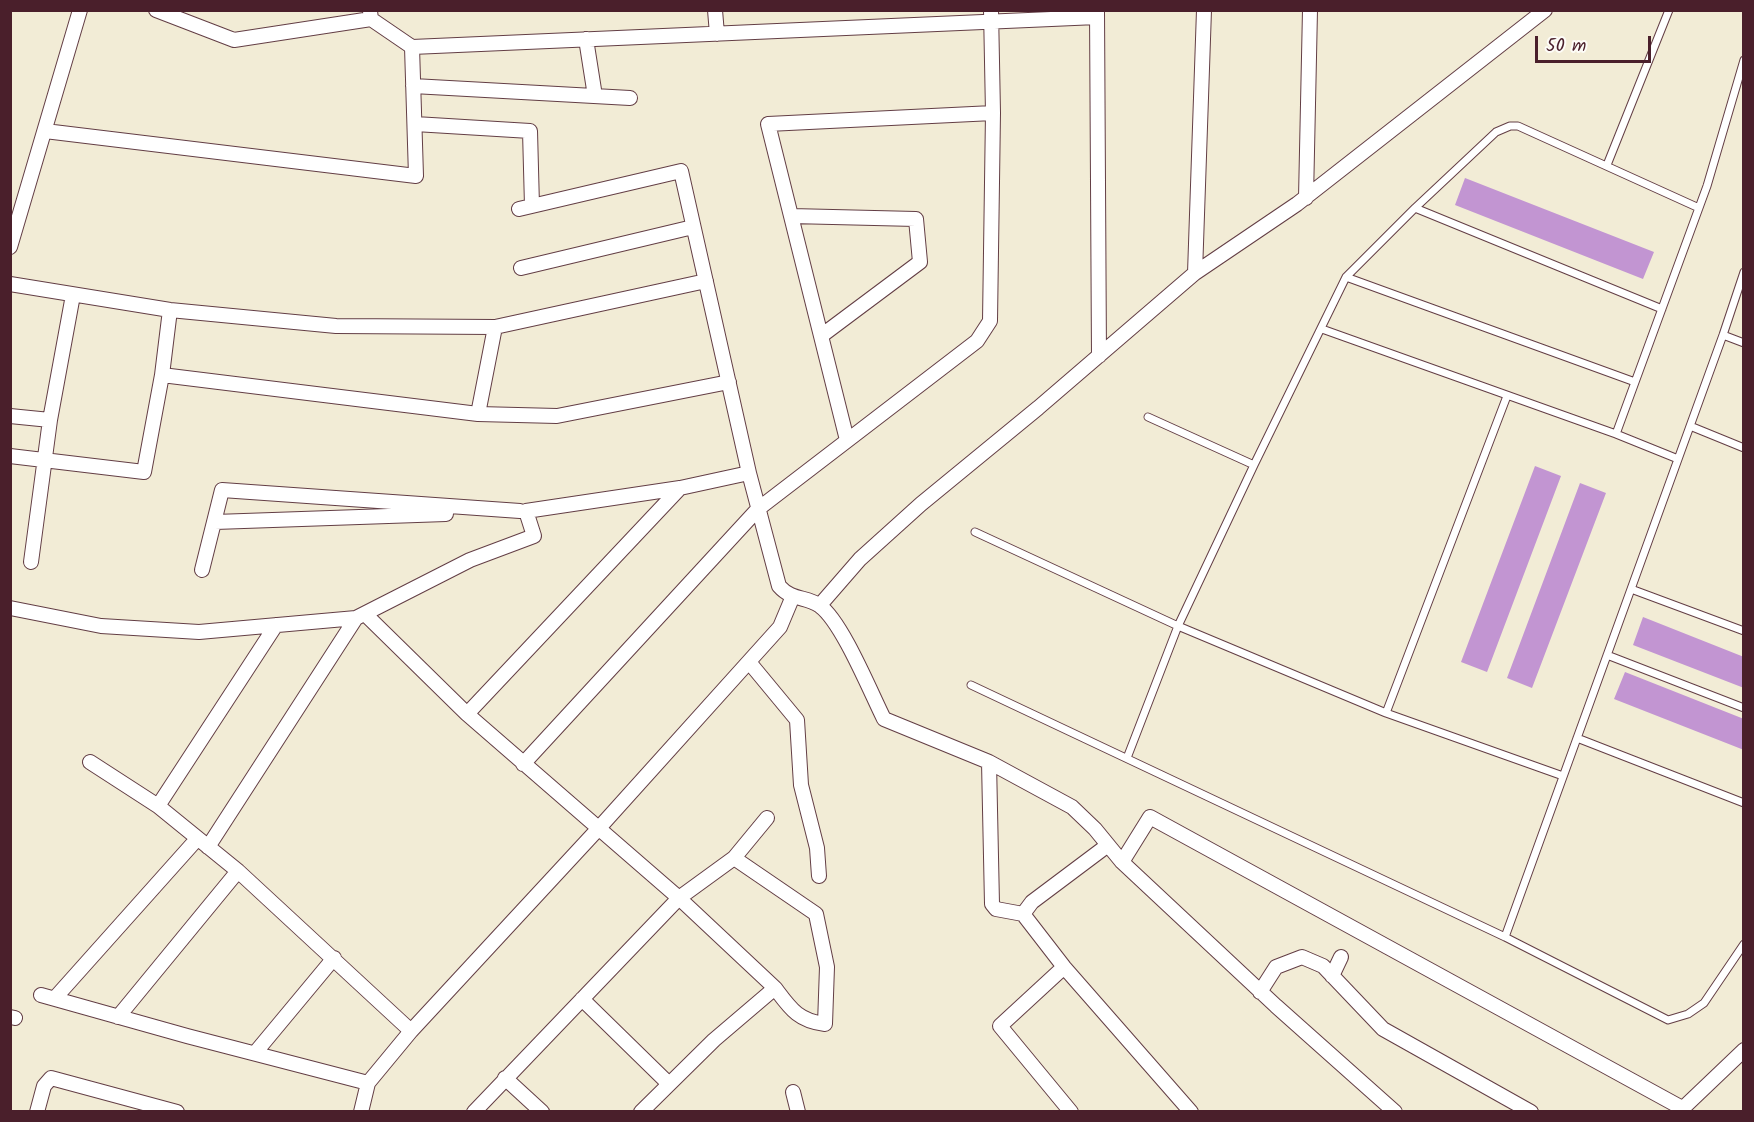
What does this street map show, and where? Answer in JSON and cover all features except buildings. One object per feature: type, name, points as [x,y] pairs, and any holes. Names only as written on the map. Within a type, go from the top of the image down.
[{"type":"street","points":[[10,247],[80,10]]},
{"type":"street","points":[[156,10],[234,40],[370,15],[412,47],[717,34],[991,16],[1097,14],[1099,356]]},
{"type":"street","points":[[715,10],[717,34]]},
{"type":"street","points":[[1195,273],[1204,10]]},
{"type":"street","points":[[1306,198],[1310,10]]},
{"type":"street","points":[[820,605],[860,559],[921,504],[1195,273],[1306,198],[1545,10]]},
{"type":"street","points":[[524,764],[758,508],[977,341],[990,321],[993,113],[991,16]]},
{"type":"street","points":[[586,39],[595,96]]},
{"type":"street","points":[[45,131],[416,176],[412,47]]},
{"type":"street","points":[[413,86],[630,98]]},
{"type":"street","points":[[847,440],[768,124],[993,113]]},
{"type":"street","points":[[415,124],[530,131],[525,207],[681,171],[749,473],[779,586],[786,594],[820,605],[839,628],[884,718],[989,762],[1072,807],[1095,829],[1122,862],[1260,992],[1395,1112]]},
{"type":"street","points":[[791,216],[916,219],[920,262],[821,336]]},
{"type":"street","points":[[520,268],[693,227]]},
{"type":"street","points":[[10,284],[171,310],[336,326],[495,327],[706,281]]},
{"type":"street","points":[[31,562],[50,420],[73,295]]},
{"type":"street","points":[[10,456],[144,472],[162,375],[171,310]]},
{"type":"street","points":[[478,414],[495,327]]},
{"type":"street","points":[[162,375],[478,414],[557,416],[729,382]]},
{"type":"street","points":[[10,416],[50,420]]},
{"type":"street","points":[[215,522],[523,511],[680,488],[749,473]]},
{"type":"street","points":[[467,714],[680,488]]},
{"type":"street","points":[[202,570],[222,490],[523,511]]},
{"type":"street","points":[[10,608],[112,627],[200,632],[361,616],[470,560],[534,536],[523,511]]},
{"type":"street","points":[[361,1112],[368,1083],[411,1031],[599,828],[780,627],[793,596]]},
{"type":"street","points":[[361,616],[467,714],[679,898],[775,988],[790,1009],[810,1022],[825,1024],[827,967],[816,914],[734,858]]},
{"type":"street","points":[[361,616],[202,843],[48,997],[368,1083]]},
{"type":"street","points":[[158,806],[276,625]]},
{"type":"street","points":[[749,662],[797,720],[801,785],[817,848],[819,876]]},
{"type":"street","points":[[90,762],[158,806],[238,871],[411,1031]]},
{"type":"street","points":[[989,762],[992,904],[996,909],[1023,914],[1064,967],[1191,1112]]},
{"type":"street","points":[[1122,862],[1150,816],[1681,1110],[1743,1050]]},
{"type":"street","points":[[474,1112],[679,898],[734,858],[767,818]]},
{"type":"street","points":[[1023,914],[1032,902],[1108,844]]},
{"type":"street","points":[[118,1017],[238,871]]},
{"type":"street","points":[[1260,992],[1276,967],[1302,957],[1323,966],[1383,1029],[1531,1112]]},
{"type":"street","points":[[1332,976],[1341,957]]},
{"type":"street","points":[[255,1053],[334,958]]},
{"type":"street","points":[[1064,967],[1000,1026],[1071,1112]]},
{"type":"street","points":[[641,1112],[714,1040],[775,988]]},
{"type":"street","points":[[582,999],[669,1084]]},
{"type":"street","points":[[37,1112],[44,1086],[51,1078],[147,1108],[177,1112]]},
{"type":"street","points":[[505,1078],[542,1112]]},
{"type":"street","points":[[793,1092],[798,1112]]},
{"type":"lane","points":[[1607,165],[1669,10]]},
{"type":"lane","points":[[1616,434],[1700,208],[1743,60]]},
{"type":"lane","points":[[1126,758],[1178,626],[1346,277],[1415,208],[1496,132],[1510,126],[1518,126],[1700,208]]},
{"type":"lane","points":[[1415,208],[1662,309]]},
{"type":"lane","points":[[1505,937],[1723,335],[1743,272]]},
{"type":"lane","points":[[1346,277],[1635,382]]},
{"type":"lane","points":[[1322,329],[1616,434],[1678,459]]},
{"type":"lane","points":[[1723,335],[1743,343]]},
{"type":"lane","points":[[1386,713],[1508,396]]},
{"type":"lane","points":[[1148,417],[1254,465]]},
{"type":"lane","points":[[1690,426],[1743,448]]},
{"type":"lane","points":[[975,532],[1178,626],[1386,713],[1563,776]]},
{"type":"lane","points":[[1631,589],[1743,631]]},
{"type":"lane","points":[[1607,655],[1743,708]]},
{"type":"lane","points":[[971,685],[1505,937],[1668,1020],[1688,1014],[1704,1003],[1743,944]]},
{"type":"lane","points":[[1577,738],[1743,803]]}]
